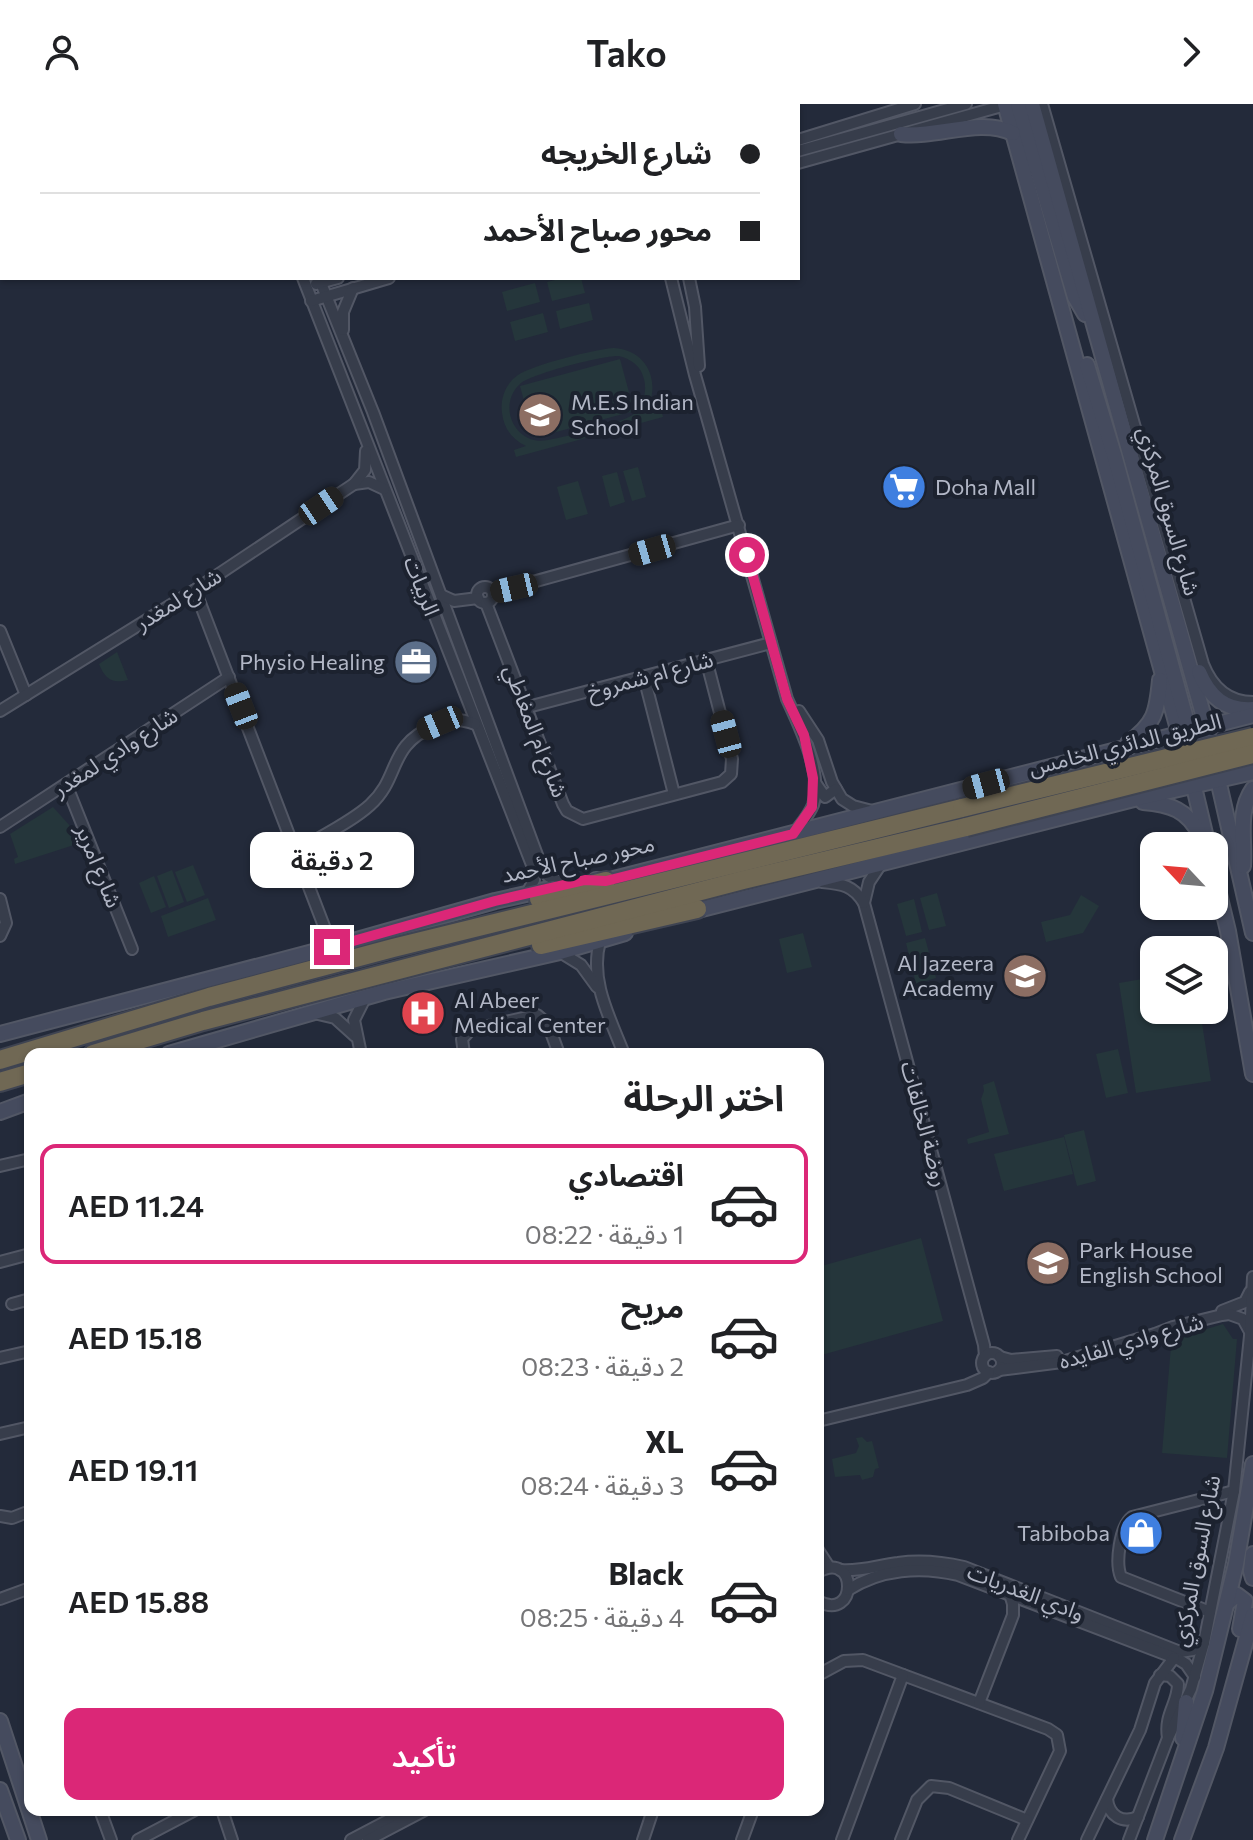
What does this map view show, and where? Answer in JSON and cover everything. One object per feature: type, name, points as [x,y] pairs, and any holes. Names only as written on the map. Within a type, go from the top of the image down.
[{"type":"highway","name":"الطريق الدائري الخامس","points":[[962,808],[1253,737]]},
{"type":"highway","name":"الطريق الدائري الخامس","points":[[381,974],[743,880],[1253,754]]},
{"type":"highway","name":"محور صباح الأحمد","points":[[40,1048],[209,997],[323,967],[962,808]]},
{"type":"highway","points":[[323,967],[350,952],[606,881]]},
{"type":"highway","points":[[113,1048],[381,974],[409,973],[469,961],[697,909]]},
{"type":"highway","name":"محور صباح الأحمد","points":[[0,1060],[24,1053]]},
{"type":"highway","points":[[0,1082],[24,1075]]},
{"type":"main road","name":"شارع السوق المركزي","points":[[1006,104],[1160,672],[1192,730]]},
{"type":"main road","points":[[1018,104],[1075,297],[1093,324]]},
{"type":"main road","name":"شارع السوق المركزي","points":[[1032,104],[1179,627],[1192,730],[1194,787],[1204,832]]},
{"type":"main road","points":[[901,134],[928,135],[994,126],[1013,133]]},
{"type":"main road","points":[[1067,326],[1083,351],[1192,730],[1213,758],[1228,767],[1251,773]]},
{"type":"main road","points":[[1179,627],[1210,693],[1228,706],[1253,709]]},
{"type":"main road","points":[[1120,748],[1143,733],[1152,720],[1158,700],[1160,672]]},
{"type":"main road","name":"الطريق الدائري الخامس","points":[[1120,748],[1253,715]]},
{"type":"main road","name":"محور صباح الأحمد","points":[[0,1034],[527,893],[594,879],[606,881],[1120,748]]},
{"type":"main road","points":[[1213,758],[1253,933]]},
{"type":"main road","points":[[190,1048],[365,998],[560,952],[697,909],[1130,800],[1251,773]]},
{"type":"main road","points":[[1241,883],[1242,816],[1253,789]]},
{"type":"main road","points":[[1130,800],[1164,804],[1185,813],[1200,832]]},
{"type":"main road","points":[[1225,920],[1253,1074]]},
{"type":"main road","points":[[0,1043],[24,1033],[33,1025]]},
{"type":"main road","points":[[0,1112],[24,1103]]},
{"type":"main road","name":"شارع السوق المركزي","points":[[1155,1840],[1205,1691],[1227,1603],[1249,1566],[1253,1464]]},
{"type":"main road","points":[[1216,1748],[1246,1604],[1237,1595],[1227,1603]]},
{"type":"main road","points":[[1182,1840],[1216,1748],[1253,1615]]},
{"type":"main road","points":[[1238,1674],[1253,1636]]},
{"type":"main road","points":[[1180,1768],[1186,1702]]},
{"type":"main road","points":[[0,1721],[24,1794]]},
{"type":"main road","points":[[0,1790],[18,1840]]},
{"type":"main road","points":[[31,1816],[39,1840]]},
{"type":"street","points":[[800,139],[915,104]]},
{"type":"street","points":[[940,104],[960,106]]},
{"type":"street","points":[[800,162],[1006,104]]},
{"type":"street","name":"شارع السوق المركزي","points":[[1042,104],[1203,664],[1212,683],[1223,694],[1238,701],[1253,702]]},
{"type":"street","points":[[800,150],[960,106]]},
{"type":"street","points":[[304,282],[320,280]]},
{"type":"street","name":"الربيات","points":[[320,280],[540,863],[548,876],[565,885]]},
{"type":"street","points":[[311,301],[382,280]]},
{"type":"street","points":[[672,280],[787,699],[804,735],[813,778],[812,807],[793,834]]},
{"type":"street","points":[[689,280],[704,400]]},
{"type":"street","name":"الربيات","points":[[304,282],[532,865],[534,880],[527,893]]},
{"type":"street","points":[[344,340],[343,312],[353,288]]},
{"type":"street","points":[[354,484],[365,470],[367,443]]},
{"type":"street","points":[[354,484],[369,482],[384,489]]},
{"type":"street","name":"شارع لمغدر","points":[[0,711],[195,590],[354,484]]},
{"type":"street","points":[[441,595],[454,601],[485,598],[739,525]]},
{"type":"street","points":[[195,590],[332,947]]},
{"type":"street","name":"شارع ام المغاطي","points":[[485,598],[563,804],[575,816],[591,818],[722,782],[731,774],[733,766],[706,659]]},
{"type":"street","points":[[0,631],[26,695]]},
{"type":"street","name":"شارع ام شمروخ","points":[[528,707],[771,643]]},
{"type":"street","name":"شارع وادي لمغدر","points":[[0,827],[229,677]]},
{"type":"street","points":[[644,677],[674,794]]},
{"type":"street","points":[[785,689],[818,740],[836,789],[844,801],[876,813]]},
{"type":"street","points":[[454,718],[465,696]]},
{"type":"street","points":[[297,851],[371,805],[381,793],[399,753],[420,732],[454,718],[475,724]]},
{"type":"street","points":[[813,778],[825,797],[836,789]]},
{"type":"street","name":"شارع امرير","points":[[66,784],[132,949]]},
{"type":"street","points":[[864,903],[869,882],[881,864]]},
{"type":"street","points":[[812,881],[844,884],[853,889],[864,903]]},
{"type":"street","points":[[0,899],[6,918],[0,936]]},
{"type":"street","name":"روضة الخالفات","points":[[864,903],[991,1353],[983,1366],[994,1371]]},
{"type":"street","points":[[600,941],[596,958],[600,992]]},
{"type":"street","points":[[560,952],[581,965],[600,992],[622,1048]]},
{"type":"street","points":[[359,1048],[355,1016],[365,998]]},
{"type":"street","points":[[310,1014],[335,1018],[356,1037]]},
{"type":"street","points":[[463,1048],[462,1039],[470,1030],[537,1015],[548,1024],[557,1048]]},
{"type":"street","points":[[0,1166],[24,1160]]},
{"type":"street","points":[[0,1262],[24,1256]]},
{"type":"street","name":"شارع السوق المركزي","points":[[1129,1840],[1168,1738],[1186,1702],[1204,1643],[1234,1491],[1253,1277]]},
{"type":"street","name":"شارع وادي الفايده","points":[[991,1353],[1011,1360],[1054,1357],[1142,1332],[1178,1318],[1238,1307],[1248,1298],[1253,1287]]},
{"type":"street","points":[[12,1304],[24,1301]]},
{"type":"street","name":"شارع وادي الفايده","points":[[824,1420],[967,1385],[994,1371],[1062,1362],[1173,1327],[1229,1314],[1243,1319],[1250,1336]]},
{"type":"street","points":[[0,1358],[24,1352]]},
{"type":"street","points":[[991,1353],[1002,1365],[994,1371]]},
{"type":"street","points":[[0,1434],[24,1428]]},
{"type":"street","points":[[1210,1612],[1121,1577],[1118,1570],[1124,1526],[1132,1517],[1234,1491]]},
{"type":"street","points":[[0,1516],[12,1518],[24,1513]]},
{"type":"street","points":[[824,1557],[847,1579],[848,1590]]},
{"type":"street","name":"وادي الغدريات","points":[[835,1569],[862,1570],[909,1562],[946,1563],[1180,1652],[1193,1650],[1204,1643]]},
{"type":"street","points":[[824,1571],[835,1569]]},
{"type":"street","name":"وادي الغدريات","points":[[824,1603],[838,1603],[845,1598],[848,1590],[872,1577],[907,1570],[958,1575],[1174,1658],[1186,1664],[1195,1677]]},
{"type":"street","points":[[0,1599],[24,1590]]},
{"type":"street","points":[[1010,1594],[1013,1615]]},
{"type":"street","points":[[979,1703],[1013,1615],[1020,1606],[1030,1602]]},
{"type":"street","points":[[824,1672],[854,1658],[1048,1729],[1057,1735],[1060,1743],[1056,1761],[1018,1840]]},
{"type":"street","points":[[1087,1840],[1140,1730],[1155,1683],[1174,1658]]},
{"type":"street","points":[[842,1840],[903,1675]]},
{"type":"street","points":[[1160,1675],[1170,1676],[1178,1684],[1177,1696],[1167,1716],[1168,1738]]},
{"type":"street","points":[[901,1840],[917,1800],[931,1786],[949,1788],[1027,1820]]},
{"type":"street","points":[[1107,1799],[1108,1807],[1118,1818],[1138,1817]]},
{"type":"street","points":[[102,1816],[111,1840]]},
{"type":"street","points":[[138,1840],[184,1816]]},
{"type":"street","points":[[224,1816],[232,1840]]},
{"type":"street","points":[[351,1840],[397,1816]]},
{"type":"street","points":[[368,1840],[414,1816]]},
{"type":"street","points":[[641,1838],[650,1816]]},
{"type":"street","points":[[742,1840],[751,1816]]},
{"type":"shaded area","points":[[582,280],[585,293],[552,301],[547,282]]},
{"type":"shaded area","points":[[535,283],[540,302],[507,311],[502,292]]},
{"type":"shaded area","points":[[589,303],[593,320],[560,329],[556,311]]},
{"type":"shaded area","points":[[543,313],[548,332],[515,341],[510,322]]},
{"type":"shaded area","points":[[605,349],[626,350],[644,362],[652,381],[650,402],[645,413],[661,410],[663,417],[516,457],[514,450],[526,446],[510,433],[503,419],[502,402],[510,382],[536,367]],"holes":[[[619,356],[638,367],[645,384],[643,401],[629,417],[594,429],[537,441],[527,437],[513,423],[510,403],[520,384],[552,370]]]},
{"type":"shaded area","points":[[620,359],[634,411],[534,438],[520,386]]},
{"type":"shaded area","points":[[638,467],[646,497],[632,501],[623,471]]},
{"type":"shaded area","points":[[617,472],[625,502],[610,507],[602,476]]},
{"type":"shaded area","points":[[578,481],[588,514],[566,520],[557,487]]},
{"type":"shaded area","points":[[117,652],[128,680],[110,679],[99,664]]},
{"type":"shaded area","points":[[53,807],[70,826],[77,844],[15,864],[14,859],[18,857],[10,834]]},
{"type":"shaded area","points":[[193,865],[205,895],[187,902],[175,872]]},
{"type":"shaded area","points":[[172,870],[184,902],[169,908],[157,876]]},
{"type":"shaded area","points":[[154,876],[166,907],[151,913],[139,883]]},
{"type":"shaded area","points":[[937,893],[946,926],[929,930],[920,898]]},
{"type":"shaded area","points":[[1081,895],[1099,906],[1083,933],[1046,942],[1041,922],[1070,915]]},
{"type":"shaded area","points":[[208,898],[216,920],[168,937],[161,916]]},
{"type":"shaded area","points":[[914,899],[922,932],[906,936],[897,904]]},
{"type":"shaded area","points":[[803,933],[812,967],[787,973],[779,939]]},
{"type":"shaded area","points":[[925,938],[936,978],[916,984],[906,943]]},
{"type":"shaded area","points":[[1140,979],[1140,1024],[1202,1024],[1211,1081],[1136,1093],[1119,983]]},
{"type":"shaded area","points":[[1118,1049],[1128,1093],[1106,1098],[1096,1054]]},
{"type":"shaded area","points":[[994,1081],[1009,1134],[968,1144],[967,1139],[989,1132],[981,1099],[983,1085]]},
{"type":"shaded area","points":[[1084,1130],[1096,1181],[1077,1186],[1064,1135]]},
{"type":"shaded area","points":[[1064,1137],[1073,1174],[1004,1191],[994,1154]]},
{"type":"shaded area","points":[[921,1238],[943,1321],[824,1354],[824,1265]]},
{"type":"shaded area","points":[[1223,1324],[1233,1339],[1237,1339],[1227,1458],[1162,1453],[1172,1334],[1187,1335]]},
{"type":"shaded area","points":[[862,1437],[867,1442],[872,1441],[879,1468],[875,1469],[873,1477],[862,1480],[860,1475],[835,1477],[832,1459],[856,1453],[859,1446],[856,1438]]},
{"type":"place","name":"M.E.S Indian School","points":[[540,415]]},
{"type":"place","name":"Doha Mall","points":[[904,487]]},
{"type":"place","name":"Physio Healing","points":[[416,662]]},
{"type":"place","name":"Al Jazeera Academy","points":[[1025,976]]},
{"type":"place","name":"Al Abeer Medical Center","points":[[423,1013]]},
{"type":"place","name":"Park House English School","points":[[1048,1263]]},
{"type":"place","name":"Tabiboba","points":[[1141,1533]]},
{"type":"route","points":[[332,947],[495,901],[585,880],[606,881],[793,834],[812,807],[814,791],[810,758],[800,723],[787,699],[747,555]]}]
